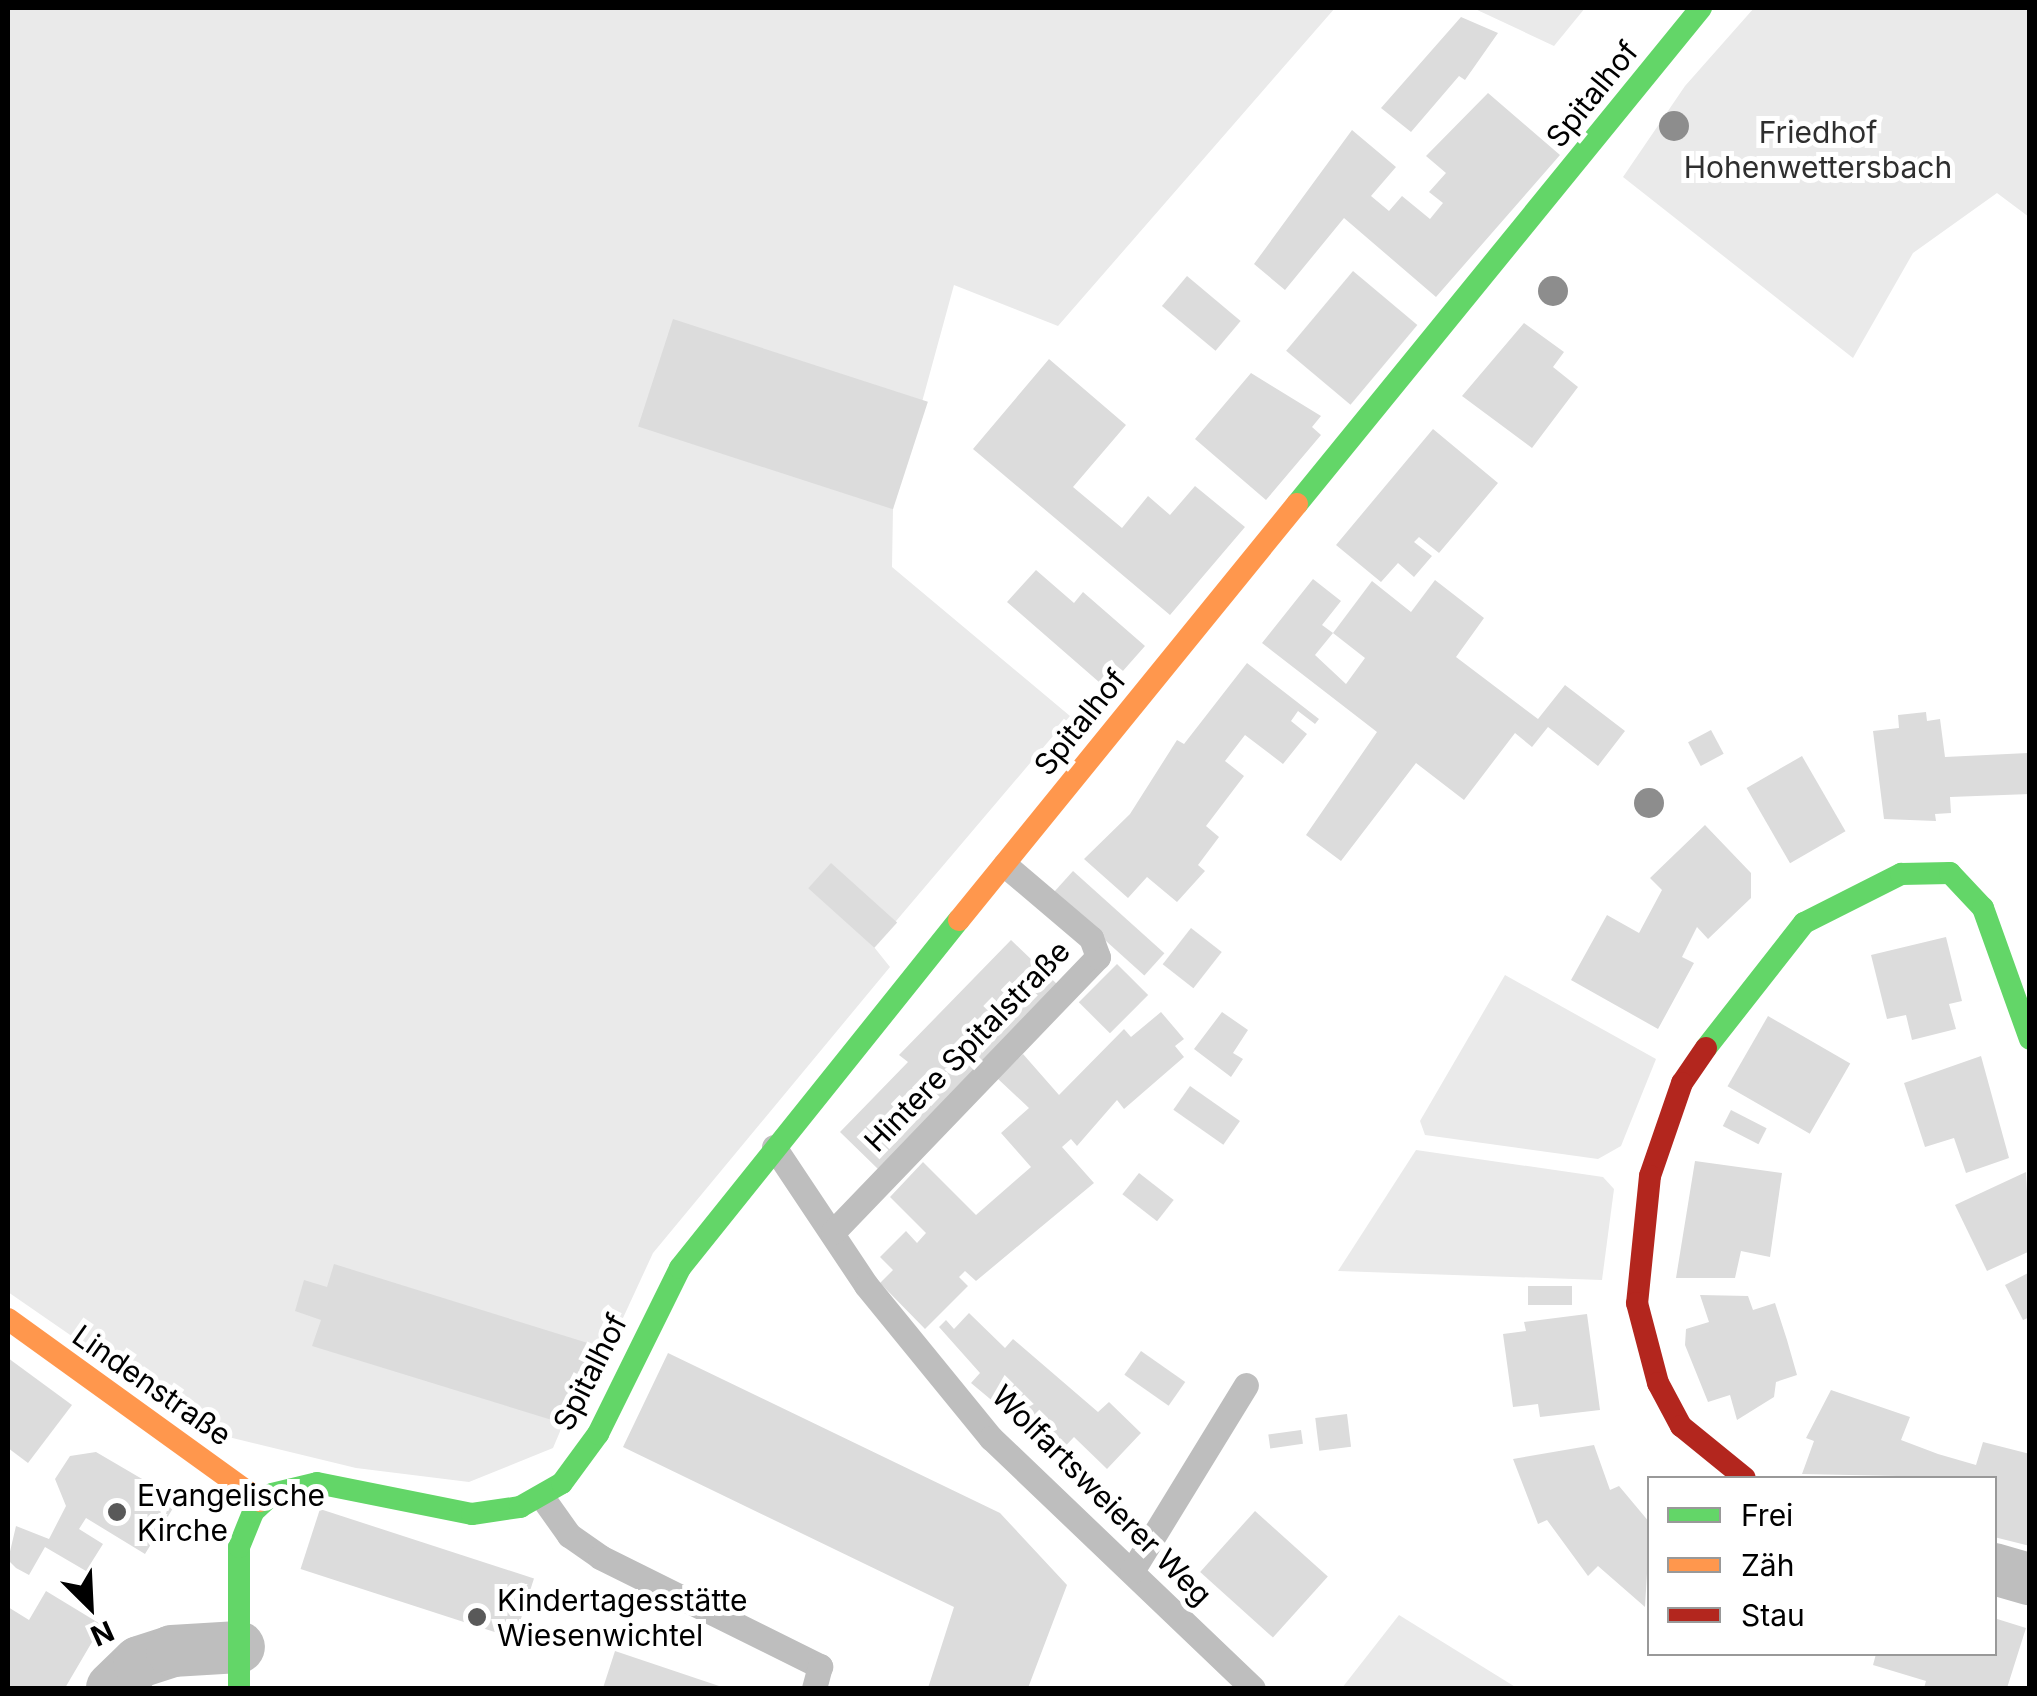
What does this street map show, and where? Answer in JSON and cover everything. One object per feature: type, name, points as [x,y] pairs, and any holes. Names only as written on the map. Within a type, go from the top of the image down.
[{"type":"street","name":"Spitalhof","points":[[542,1497],[582,1458],[680,1268],[774,1146],[1701,8]]},
{"type":"street","points":[[1743,1476],[1681,1426],[1658,1383],[1637,1303],[1650,1176],[1682,1084],[1758,973],[1804,924],[1902,874],[1950,873],[1983,908],[2030,1039]]},
{"type":"street","name":"Lindenstraße","points":[[8,1319],[260,1501]]},
{"type":"street","points":[[112,1688],[139,1662],[172,1651],[239,1668],[240,1547],[260,1501],[317,1482],[472,1514],[542,1497]]},
{"type":"street","points":[[1997,1570],[2030,1580]]},
{"type":"lane","name":"Hintere Spitalstraße","points":[[833,1232],[1098,957],[1091,938],[1005,865]]},
{"type":"lane","name":"Wolfartsweierer Weg","points":[[774,1146],[866,1285],[991,1438],[1253,1688]]},
{"type":"lane","points":[[1132,1571],[1246,1385]]},
{"type":"lane","points":[[542,1497],[569,1535],[600,1557],[820,1666],[814,1688]]},
{"type":"green space","points":[[8,8],[1335,8],[1058,326],[954,285],[893,508],[892,567],[1070,716],[874,947],[890,967],[653,1253],[580,1411],[570,1408],[553,1448],[469,1482],[356,1468],[212,1433],[8,1292]]},
{"type":"green space","points":[[1473,8],[1585,8],[1554,46]]},
{"type":"green space","name":"Friedhof Hohenwettersbach","points":[[1754,8],[2029,8],[2029,217],[1997,193],[1913,253],[1853,358],[1623,177],[1685,86]]},
{"type":"green space","points":[[1505,975],[1656,1059],[1621,1146],[1598,1159],[1425,1135],[1420,1121]]},
{"type":"green space","points":[[1416,1150],[1603,1177],[1614,1189],[1602,1280],[1338,1271]]},
{"type":"green space","points":[[1399,1615],[1517,1688],[1342,1688]]},
{"type":"building","points":[[1461,17],[1498,33],[1465,80],[1459,76],[1411,132],[1381,108]]},
{"type":"building","points":[[1488,93],[1560,155],[1436,297],[1344,218],[1285,290],[1254,264],[1352,130],[1396,167],[1371,196],[1389,211],[1402,196],[1430,219],[1443,203],[1429,192],[1446,173],[1426,156]]},
{"type":"building","points":[[1353,271],[1417,325],[1350,405],[1286,351]]},
{"type":"building","points":[[1187,276],[1241,321],[1216,351],[1162,306]]},
{"type":"building","points":[[673,319],[928,402],[893,509],[638,426]]},
{"type":"building","points":[[1524,323],[1564,352],[1553,367],[1578,387],[1532,448],[1462,396]]},
{"type":"building","points":[[1049,359],[1126,425],[1073,487],[1122,528],[1148,496],[1170,515],[1195,486],[1245,527],[1170,615],[973,449]]},
{"type":"building","points":[[1251,373],[1321,416],[1312,427],[1321,435],[1266,500],[1195,439]]},
{"type":"building","points":[[1433,429],[1498,483],[1439,553],[1419,537],[1414,542],[1432,556],[1414,577],[1398,563],[1381,582],[1336,545]]},
{"type":"building","points":[[1036,570],[1074,603],[1083,592],[1145,646],[1107,689],[1007,602]]},
{"type":"building","points":[[1313,579],[1341,601],[1322,625],[1333,633],[1372,581],[1411,612],[1435,580],[1484,618],[1456,657],[1538,719],[1565,685],[1625,731],[1598,766],[1548,727],[1532,747],[1515,733],[1464,800],[1416,763],[1341,861],[1306,835],[1377,732],[1262,643]],"holes":[[[1333,633],[1365,658],[1346,684],[1315,655]]]},
{"type":"building","points":[[1247,663],[1319,719],[1315,724],[1298,711],[1291,721],[1307,734],[1283,764],[1245,735],[1225,761],[1244,776],[1206,826],[1219,837],[1198,865],[1205,871],[1177,902],[1147,877],[1128,898],[1084,859],[1130,814],[1177,740],[1184,744]]},
{"type":"building","points":[[1926,712],[1927,721],[1940,719],[1945,757],[2028,753],[2030,794],[1950,797],[1951,813],[1935,814],[1936,821],[1884,819],[1873,731],[1899,728],[1898,715]]},
{"type":"building","points":[[1711,730],[1724,754],[1701,766],[1688,742]]},
{"type":"building","points":[[1802,756],[1846,831],[1790,863],[1747,788]]},
{"type":"building","points":[[1705,825],[1751,873],[1751,898],[1708,939],[1697,927],[1682,957],[1694,963],[1658,1029],[1571,980],[1607,915],[1639,933],[1662,890],[1650,878]]},
{"type":"building","points":[[831,863],[897,923],[874,948],[808,888]]},
{"type":"building","points":[[1073,871],[1164,953],[1144,976],[1053,893]]},
{"type":"building","points":[[1191,928],[1222,952],[1193,988],[1163,964]]},
{"type":"building","points":[[1946,937],[1962,1001],[1949,1004],[1956,1029],[1912,1040],[1906,1015],[1887,1019],[1871,955]]},
{"type":"building","points":[[1011,940],[1059,986],[879,1170],[840,1132],[908,1062],[899,1055]]},
{"type":"building","points":[[1117,964],[1148,995],[1110,1033],[1079,1002]]},
{"type":"building","points":[[1161,1012],[1184,1039],[1175,1046],[1184,1057],[1124,1109],[1117,1100],[1077,1146],[1071,1139],[1062,1147],[1094,1183],[976,1281],[965,1271],[959,1277],[968,1286],[925,1329],[880,1283],[893,1270],[880,1257],[906,1231],[917,1243],[926,1233],[890,1197],[923,1162],[976,1215],[1031,1167],[1001,1133],[1029,1108],[997,1078],[1023,1054],[1059,1095],[1124,1029],[1131,1037]]},
{"type":"building","points":[[1222,1012],[1248,1030],[1233,1053],[1243,1059],[1231,1077],[1194,1049]]},
{"type":"building","points":[[1768,1016],[1850,1064],[1810,1134],[1728,1086]]},
{"type":"building","points":[[1981,1056],[2009,1158],[1966,1173],[1954,1138],[1925,1147],[1904,1083]]},
{"type":"building","points":[[1190,1086],[1240,1121],[1223,1145],[1173,1110]]},
{"type":"building","points":[[1731,1110],[1767,1128],[1758,1144],[1723,1126]]},
{"type":"building","points":[[1695,1161],[1782,1173],[1770,1257],[1741,1251],[1735,1278],[1676,1278]]},
{"type":"building","points":[[2026,1172],[2030,1251],[1987,1271],[1955,1205]]},
{"type":"building","points":[[1139,1173],[1174,1200],[1157,1221],[1122,1194]]},
{"type":"building","points":[[334,1264],[591,1344],[580,1411],[570,1407],[565,1424],[312,1346],[321,1320],[295,1311],[304,1280],[327,1287]]},
{"type":"building","points":[[2030,1272],[2030,1317],[2023,1320],[2005,1285]]},
{"type":"building","points":[[1528,1286],[1572,1286],[1572,1305],[1528,1305]]},
{"type":"building","points":[[1700,1295],[1748,1296],[1753,1310],[1775,1303],[1787,1340],[1797,1375],[1776,1382],[1774,1397],[1737,1420],[1730,1395],[1708,1402],[1685,1345],[1686,1329],[1709,1322]]},
{"type":"building","points":[[969,1313],[1005,1348],[1013,1339],[1098,1412],[1109,1402],[1141,1433],[1107,1469],[1074,1437],[1057,1455],[971,1383],[980,1373],[939,1327],[946,1320],[954,1329]]},
{"type":"building","points":[[1587,1314],[1600,1410],[1540,1417],[1538,1404],[1513,1407],[1503,1334],[1526,1331],[1524,1322]]},
{"type":"building","points":[[1141,1351],[1185,1382],[1169,1406],[1124,1375]]},
{"type":"building","points":[[668,1353],[1000,1513],[1067,1585],[1028,1688],[928,1688],[954,1607],[623,1447]]},
{"type":"building","points":[[8,1358],[72,1405],[28,1463],[8,1448]]},
{"type":"building","points":[[1831,1390],[1910,1417],[1901,1440],[1938,1454],[1976,1465],[1983,1442],[2030,1454],[2030,1546],[1997,1538],[1997,1476],[1802,1474],[1814,1441],[1806,1438]]},
{"type":"building","points":[[1347,1414],[1351,1447],[1319,1451],[1315,1418]]},
{"type":"building","points":[[1301,1430],[1303,1444],[1270,1448],[1268,1435]]},
{"type":"building","points":[[1594,1445],[1610,1490],[1619,1486],[1647,1519],[1645,1607],[1598,1566],[1588,1576],[1547,1520],[1538,1524],[1513,1459]]},
{"type":"building","name":"Evangelische Kirche","points":[[96,1452],[178,1500],[145,1554],[86,1518],[79,1529],[103,1544],[86,1571],[45,1547],[29,1575],[16,1568],[8,1560],[16,1526],[49,1539],[66,1506],[55,1479],[70,1456]]},
{"type":"building","points":[[320,1509],[534,1579],[515,1638],[301,1569]]},
{"type":"building","points":[[1255,1511],[1328,1577],[1273,1638],[1200,1572]]},
{"type":"building","points":[[46,1591],[102,1625],[65,1688],[8,1688],[8,1607],[29,1620]]},
{"type":"building","points":[[1997,1619],[2026,1628],[2007,1688],[1924,1688],[1926,1681],[1873,1665],[1875,1656],[1997,1656]]},
{"type":"building","points":[[615,1651],[725,1688],[603,1688]]},
{"type":"traffic: fast","points":[[1297,504],[1701,8]]},
{"type":"traffic: fast","points":[[1706,1048],[1804,923],[1901,874],[1950,873],[1983,908],[2030,1039]]},
{"type":"traffic: fast","points":[[239,1688],[239,1547],[253,1512],[272,1494],[317,1483],[472,1514],[520,1507],[562,1483],[598,1434],[680,1268],[959,920]]},
{"type":"traffic: slow","points":[[959,920],[1297,504]]},
{"type":"traffic: slow","points":[[8,1319],[260,1501]]},
{"type":"traffic: jam","points":[[1706,1048],[1682,1083],[1650,1176],[1637,1303],[1658,1383],[1681,1426],[1743,1476]]},
{"type":"place","name":"Evangelische Kirche","points":[[117,1512]]},
{"type":"place","name":"Kindertagesstätte Wiesenwichtel","points":[[477,1617]]}]
